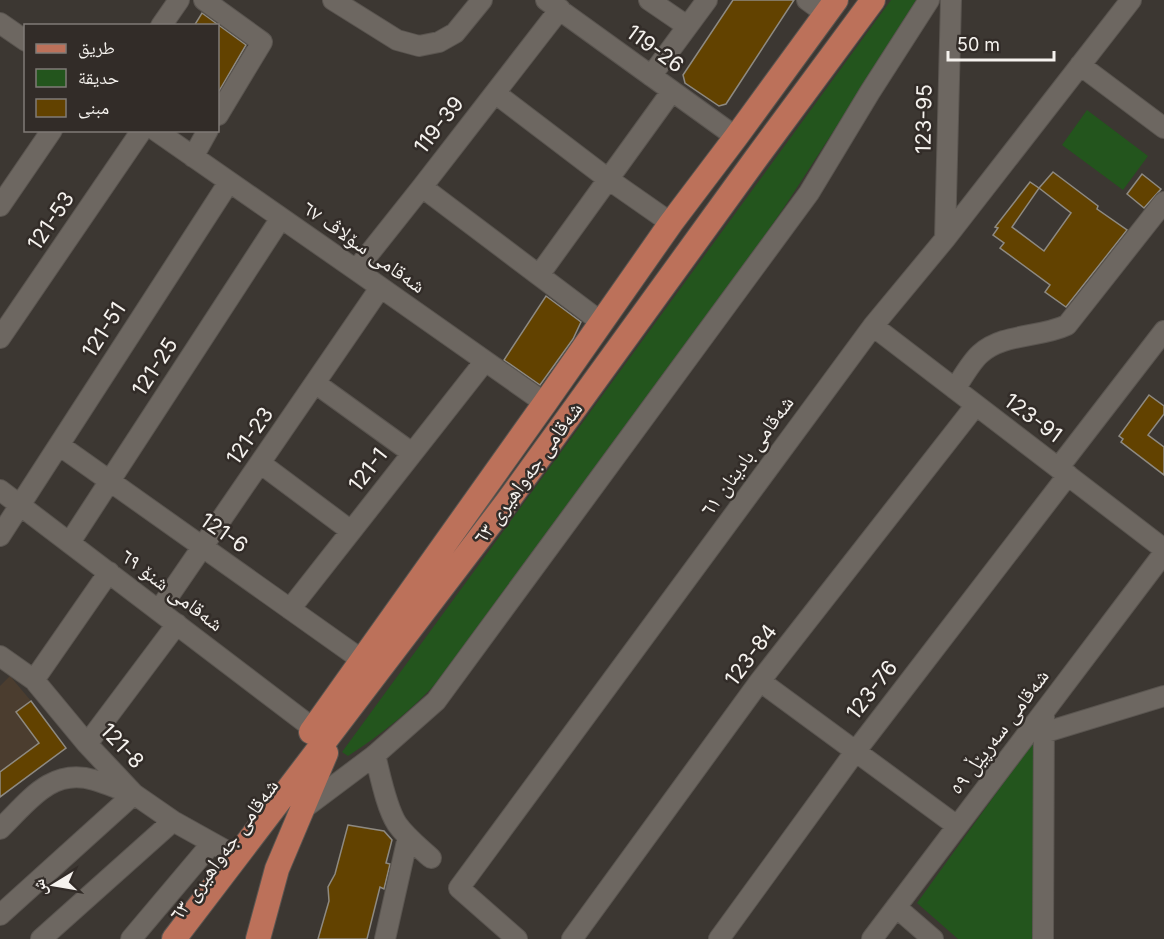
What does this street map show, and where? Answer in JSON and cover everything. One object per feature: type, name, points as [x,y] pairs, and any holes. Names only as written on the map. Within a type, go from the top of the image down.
[{"type":"main road","name":"شەقامی جەواهیری ٦٣","points":[[158,939],[219,846],[281,786],[338,724],[507,502],[873,0]]},
{"type":"main road","name":"شەقامی جەواهیری ٦٣","points":[[174,939],[281,786],[314,729],[670,223],[831,7]]},
{"type":"main road","points":[[258,939],[277,869],[338,724]]},
{"type":"street","points":[[204,0],[262,42],[219,113]]},
{"type":"street","points":[[333,0],[397,40],[419,46],[438,42],[455,33],[482,0]]},
{"type":"street","points":[[649,0],[687,26]]},
{"type":"street","points":[[651,76],[706,0]]},
{"type":"street","points":[[807,0],[831,7]]},
{"type":"street","points":[[303,808],[375,755],[436,701],[802,203],[929,0]]},
{"type":"street","name":"123-95","points":[[945,239],[951,0]]},
{"type":"street","name":"شەقامی بادینان ٦١","points":[[517,939],[496,932],[459,888],[873,326],[945,239],[1131,0]]},
{"type":"street","points":[[162,24],[172,2]]},
{"type":"street","name":"119-26","points":[[553,5],[736,137]]},
{"type":"street","name":"119-39","points":[[356,270],[495,93],[553,5]]},
{"type":"street","points":[[0,23],[24,40]]},
{"type":"street","points":[[1080,65],[1164,128]]},
{"type":"street","points":[[539,275],[672,91]]},
{"type":"street","points":[[495,93],[670,223]]},
{"type":"street","points":[[0,206],[51,132]]},
{"type":"street","name":"121-53","points":[[0,338],[141,132]]},
{"type":"street","name":"شەقامی سۆلاڤ ٦٧","points":[[158,132],[545,403]]},
{"type":"street","points":[[192,157],[207,132]]},
{"type":"street","name":"121-51","points":[[0,536],[229,182]]},
{"type":"street","points":[[422,187],[601,322]]},
{"type":"street","points":[[955,388],[979,355],[996,344],[1057,330],[1067,325],[1164,202]]},
{"type":"street","name":"121-25","points":[[70,542],[281,218]]},
{"type":"street","name":"121-23","points":[[159,610],[380,288]]},
{"type":"street","name":"123-91","points":[[873,326],[1164,551]]},
{"type":"street","name":"123-76","points":[[719,939],[1164,331]]},
{"type":"street","name":"121-1","points":[[290,609],[485,361]]},
{"type":"street","points":[[315,383],[412,453]]},
{"type":"street","name":"123-84","points":[[572,939],[760,681],[976,405]]},
{"type":"street","name":"121-6","points":[[58,445],[362,660]]},
{"type":"street","points":[[260,463],[351,531]]},
{"type":"street","name":"شەقامی شنۆ ٦٩","points":[[0,490],[314,729]]},
{"type":"street","name":"شەقامی سەرپێڵ ٥٩","points":[[872,939],[1164,551]]},
{"type":"street","points":[[34,680],[109,572]]},
{"type":"street","points":[[87,744],[177,624]]},
{"type":"street","name":"121-8","points":[[0,656],[34,680],[87,744],[134,794],[172,820],[219,846]]},
{"type":"street","points":[[760,681],[957,826]]},
{"type":"street","points":[[1043,733],[1164,696]]},
{"type":"street","points":[[1043,939],[1044,712]]},
{"type":"street","points":[[375,755],[383,787],[396,822],[408,837],[431,858]]},
{"type":"street","points":[[0,829],[40,790],[60,779],[70,777],[93,780],[134,794],[0,915]]},
{"type":"street","points":[[41,939],[172,820]]},
{"type":"street","points":[[386,939],[408,837]]},
{"type":"street","points":[[131,939],[219,846]]},
{"type":"street","points":[[896,907],[933,939]]},
{"type":"shaded area","points":[[10,676],[66,748],[3,795],[0,791],[0,686]]},
{"type":"green space","points":[[891,0],[916,0],[787,203],[734,281],[440,679],[408,711],[373,739],[348,756],[342,752]]},
{"type":"green space","points":[[1087,110],[1148,156],[1123,190],[1062,145]]},
{"type":"green space","points":[[1036,738],[1035,939],[958,939],[917,903]]},
{"type":"building","points":[[733,0],[794,0],[726,104],[719,106],[685,83],[683,75]]},
{"type":"building","points":[[202,13],[217,24],[195,24]]},
{"type":"building","points":[[219,25],[246,45],[219,91]]},
{"type":"building","points":[[1053,172],[1098,206],[1097,209],[1127,230],[1066,307],[1045,292],[1050,285],[1000,248],[1004,243],[993,235],[998,228],[995,227],[1030,182],[1039,188]],"holes":[[[1039,188],[1071,213],[1044,251],[1012,227]]]},
{"type":"building","points":[[1142,174],[1161,189],[1144,208],[1127,194]]},
{"type":"building","points":[[546,296],[581,322],[573,339],[540,385],[504,360]]},
{"type":"building","points":[[1149,395],[1164,406],[1164,414],[1148,435],[1164,447],[1164,475],[1121,442],[1123,439],[1119,436]]},
{"type":"building","points":[[31,701],[66,748],[0,797],[0,772],[39,743],[16,712]]},
{"type":"building","points":[[348,825],[384,831],[392,840],[386,863],[390,864],[384,889],[380,887],[367,939],[318,939],[329,901],[328,887],[335,874]]}]
